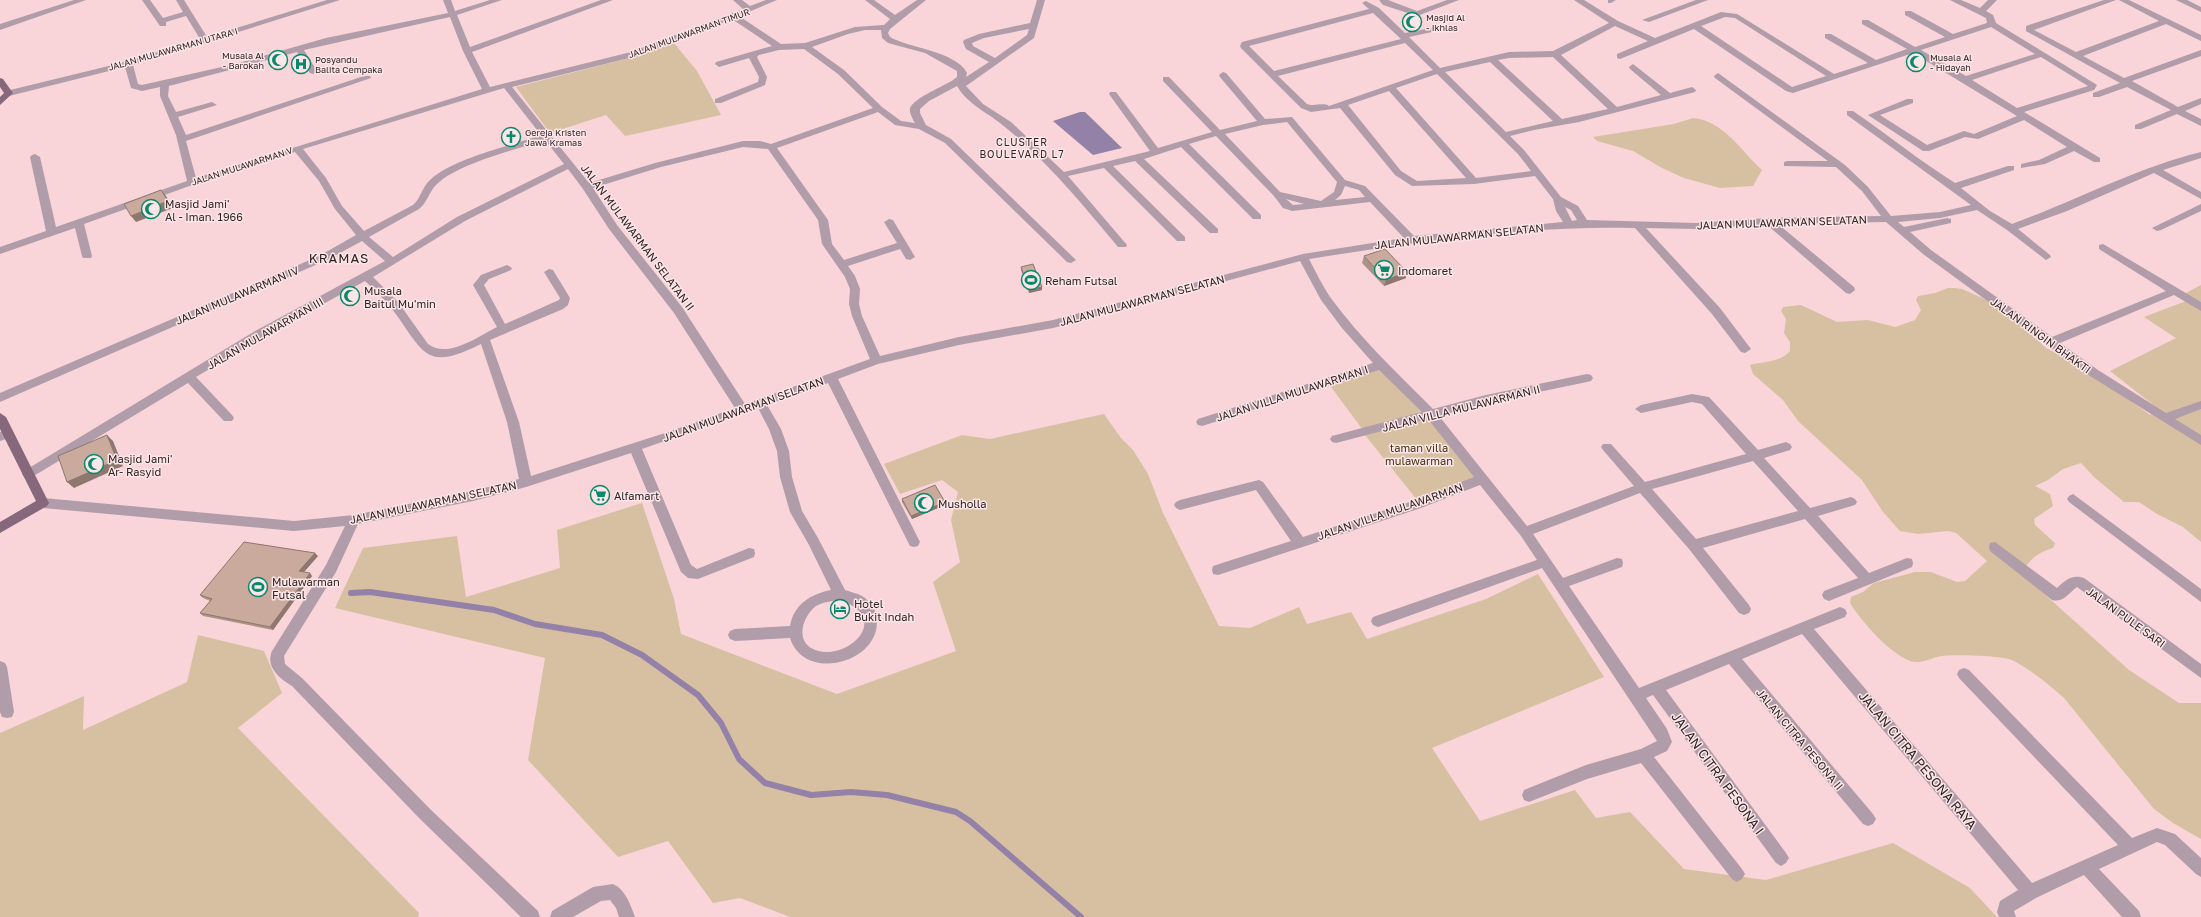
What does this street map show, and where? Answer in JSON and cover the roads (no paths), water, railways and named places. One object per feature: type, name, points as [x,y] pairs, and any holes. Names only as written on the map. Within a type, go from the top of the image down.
[{"type":"main road","points":[[0,81],[9,93],[0,102]]},
{"type":"main road","points":[[0,417],[4,436],[28,474],[43,503],[0,528]]},
{"type":"street","points":[[0,27],[82,0]]},
{"type":"street","points":[[146,0],[162,23],[189,13]]},
{"type":"street","points":[[180,0],[205,40]]},
{"type":"street","name":"JALAN MULAWARMAN UTARA I","points":[[9,93],[128,64],[336,0]]},
{"type":"street","points":[[447,0],[467,51],[487,90]]},
{"type":"street","points":[[128,64],[134,86],[142,88],[165,84],[238,66],[326,40],[453,14],[498,0]]},
{"type":"street","points":[[467,51],[608,0]]},
{"type":"street","points":[[737,0],[750,10]]},
{"type":"street","name":"JALAN MULAWARMAN TIMUR","points":[[487,90],[634,54],[735,17],[773,0]]},
{"type":"street","points":[[869,0],[895,19]]},
{"type":"street","points":[[922,0],[895,19],[886,28],[884,33],[886,38],[891,41],[928,51],[961,69],[963,73],[959,80],[924,99],[915,108],[915,113],[922,127]]},
{"type":"street","points":[[1041,0],[1031,36],[961,86],[976,102],[1008,124],[1062,175],[1078,197],[1122,245]]},
{"type":"street","points":[[1383,0],[1386,3],[1417,14],[1455,0]]},
{"type":"street","points":[[1578,0],[1615,23],[1655,41]]},
{"type":"street","points":[[1646,20],[1704,0]]},
{"type":"street","points":[[1910,101],[1873,115],[1926,149],[1964,134],[1975,137],[2020,114],[2093,86],[1992,24],[1990,17],[1981,11],[1954,0]]},
{"type":"street","points":[[1981,11],[1993,0]]},
{"type":"street","points":[[2112,0],[2029,28],[2030,31],[2201,123]]},
{"type":"street","points":[[2123,0],[2201,38]]},
{"type":"street","points":[[2180,0],[2197,5],[2201,10]]},
{"type":"street","points":[[1366,3],[1376,10],[1521,152],[1558,199],[1575,208],[1584,223]]},
{"type":"street","points":[[1376,10],[1245,44],[1244,46],[1274,74],[1306,108],[1311,109],[1333,106],[1391,88],[1438,71],[1509,55],[1555,54],[1615,23]]},
{"type":"street","points":[[1908,13],[1950,36]]},
{"type":"street","points":[[1620,56],[1724,14],[1737,16],[1833,77]]},
{"type":"street","points":[[735,17],[779,46]]},
{"type":"street","points":[[2077,55],[2167,21]]},
{"type":"street","points":[[1866,22],[1965,79],[2097,160]]},
{"type":"street","points":[[1695,26],[1788,89],[1793,90],[1950,36],[1992,24]]},
{"type":"street","points":[[719,64],[779,46],[803,45],[857,27],[870,25],[886,28]]},
{"type":"street","points":[[994,61],[970,47],[967,42],[982,36],[1035,25]]},
{"type":"street","points":[[1274,74],[1443,27]]},
{"type":"street","points":[[1828,36],[1875,63]]},
{"type":"street","points":[[803,45],[841,72],[879,109],[898,123],[922,127],[948,141],[1071,260]]},
{"type":"street","points":[[299,48],[313,71]]},
{"type":"street","points":[[2096,96],[2201,52]]},
{"type":"street","points":[[718,101],[762,83],[763,77],[752,58],[754,54]]},
{"type":"street","points":[[1555,54],[1614,109]]},
{"type":"street","points":[[1965,79],[2043,54]]},
{"type":"street","points":[[1492,59],[1559,121]]},
{"type":"street","points":[[1633,67],[1668,96]]},
{"type":"street","points":[[1223,75],[1263,122]]},
{"type":"street","name":"JALAN RINGIN BHAKTI","points":[[1718,76],[1838,164],[1865,189],[1888,219],[1943,264],[2094,373],[2201,441]]},
{"type":"street","points":[[181,140],[367,78]]},
{"type":"street","points":[[1166,79],[1277,194],[1286,206],[1292,208],[1374,199]]},
{"type":"street","points":[[165,84],[164,96],[181,140],[192,182]]},
{"type":"street","name":"JALAN MULAWARMAN SELATAN II","points":[[506,85],[587,187],[613,227],[678,310],[742,409]]},
{"type":"street","points":[[1391,88],[1474,181]]},
{"type":"street","name":"JALAN MULAWARMAN V","points":[[0,251],[192,182],[487,90]]},
{"type":"street","points":[[1504,135],[1559,121],[1579,119],[1692,90]]},
{"type":"street","points":[[1113,94],[1154,151]]},
{"type":"street","points":[[2138,127],[2201,101]]},
{"type":"street","points":[[173,116],[212,105]]},
{"type":"street","points":[[1333,106],[1398,173],[1408,180],[1422,185],[1474,181],[1537,173]]},
{"type":"street","points":[[587,187],[658,166],[743,144],[760,144],[771,147],[879,109]]},
{"type":"street","points":[[1850,112],[1900,148],[1919,165],[1954,187],[1982,210],[2011,228],[2046,257]]},
{"type":"street","points":[[1062,175],[1137,158],[1154,151],[1218,133],[1263,122],[1289,119],[1342,182],[1362,188],[1412,240]]},
{"type":"street","name":"JALAN MULAWARMAN IV","points":[[0,398],[323,258],[416,207],[427,196],[433,182],[442,176],[466,165],[548,136]]},
{"type":"street","points":[[1182,143],[1257,217]]},
{"type":"street","points":[[2024,166],[2042,162],[2074,146]]},
{"type":"street","points":[[771,147],[823,220],[828,244],[842,264],[855,289],[854,304],[857,316],[876,361]]},
{"type":"street","points":[[297,148],[322,180],[338,207],[363,237],[392,262]]},
{"type":"street","points":[[2011,228],[2063,209],[2155,168],[2201,155]]},
{"type":"street","points":[[34,157],[52,233]]},
{"type":"street","points":[[1137,158],[1214,231]]},
{"type":"street","points":[[1787,164],[1838,164]]},
{"type":"street","name":"JALAN MULAWARMAN III","points":[[28,474],[261,333],[392,262],[461,219],[569,165]]},
{"type":"street","points":[[1106,165],[1181,239]]},
{"type":"street","points":[[1954,187],[2011,168]]},
{"type":"street","points":[[2155,168],[2201,196]]},
{"type":"street","points":[[1323,205],[1338,193],[1342,182]]},
{"type":"street","points":[[1558,199],[1561,211],[1569,224]]},
{"type":"street","points":[[2157,228],[2201,207]]},
{"type":"street","points":[[1901,231],[1982,210]]},
{"type":"street","name":"JALAN MULAWARMAN SELATAN","points":[[43,503],[294,526],[354,520],[473,496],[526,482],[635,446],[876,361],[959,341],[1053,324],[1303,257],[1412,240],[1569,224],[1584,223],[1696,226],[1768,221],[1888,219],[1982,210]]},
{"type":"street","points":[[1768,221],[1850,290]]},
{"type":"street","points":[[889,222],[910,257]]},
{"type":"street","points":[[79,223],[86,256]]},
{"type":"street","points":[[1637,224],[1716,311],[1745,349]]},
{"type":"street","points":[[842,264],[903,245]]},
{"type":"street","points":[[2104,246],[2201,307]]},
{"type":"street","points":[[1303,257],[1330,302],[1346,325],[1381,365],[1431,414],[1525,532],[1662,734],[1665,742],[1662,746],[1644,755],[1586,772],[1529,795]]},
{"type":"street","points":[[503,329],[478,285],[485,277],[507,268]]},
{"type":"street","points":[[366,276],[378,285],[399,310],[421,343],[431,351],[437,353],[453,351],[559,306],[564,302],[565,298],[549,272]]},
{"type":"street","points":[[2051,342],[2176,291]]},
{"type":"street","points":[[484,338],[513,422],[526,482]]},
{"type":"street","name":"JALAN VILLA MULAWARMAN I","points":[[1202,422],[1381,365]]},
{"type":"street","points":[[189,377],[228,418]]},
{"type":"street","name":"JALAN MULAWARMAN SELATAN","points":[[831,377],[914,542]]},
{"type":"street","name":"JALAN VILLA MULAWARMAN II","points":[[1336,439],[1486,399],[1587,378]]},
{"type":"street","points":[[1641,409],[1700,398],[1709,404],[1754,456],[1867,579]]},
{"type":"street","points":[[760,402],[775,429],[783,452],[786,477],[796,512],[814,542],[840,594]]},
{"type":"street","points":[[2164,418],[2201,405]]},
{"type":"street","points":[[635,446],[686,568],[693,574],[698,574],[749,553]]},
{"type":"street","points":[[1607,447],[1693,545],[1744,608]]},
{"type":"street","points":[[1525,532],[1643,487],[1786,447]]},
{"type":"street","name":"JALAN VILLA MULAWARMAN","points":[[1218,570],[1299,542],[1417,505],[1482,479]]},
{"type":"street","points":[[1180,505],[1259,485],[1299,542]]},
{"type":"street","points":[[2073,499],[2201,596]]},
{"type":"street","points":[[1693,545],[1806,512],[1851,502]]},
{"type":"street","points":[[354,520],[331,568],[277,654],[277,663],[280,671],[297,682],[425,814],[532,917]]},
{"type":"street","name":"JALAN PULE SARI","points":[[1995,547],[2057,596],[2073,582],[2079,582],[2201,672]]},
{"type":"street","points":[[1378,621],[1545,562]]},
{"type":"street","points":[[1561,584],[1617,563]]},
{"type":"street","points":[[1829,595],[1907,563]]},
{"type":"street","points":[[840,594],[854,596],[865,604],[871,615],[871,629],[864,642],[852,652],[837,658],[822,659],[808,654],[798,644],[795,632],[798,618],[808,605],[823,597],[840,594]]},
{"type":"street","points":[[1637,696],[1840,613]]},
{"type":"street","name":"JALAN CITRA PESONA RAYA","points":[[1805,628],[2030,892]]},
{"type":"street","points":[[735,635],[795,632]]},
{"type":"street","name":"JALAN CITRA PESONA II","points":[[1733,658],[1868,819]]},
{"type":"street","points":[[0,668],[7,712]]},
{"type":"street","points":[[1964,674],[2131,848]]},
{"type":"street","name":"JALAN CITRA PESONA I","points":[[1656,688],[1781,858]]},
{"type":"street","points":[[1644,755],[1737,874]]},
{"type":"street","points":[[2008,917],[2006,907],[2030,892],[2088,868],[2157,835],[2170,839],[2201,869]]},
{"type":"street","points":[[2088,868],[2134,917]]},
{"type":"street","points":[[558,917],[599,893],[605,892],[613,892],[622,903],[627,917]]},
{"type":"waterway","points":[[351,593],[370,592],[494,610],[535,624],[602,635],[642,655],[698,695],[721,723],[739,759],[765,783],[811,795],[851,792],[887,795],[956,812],[970,821],[1081,917]]},
{"type":"place","name":"Masjid Al - Ikhlas","points":[[1412,22]]},
{"type":"place","name":"Musala Al - Barokah","points":[[278,60]]},
{"type":"place","name":"Musala Al - Hidayah","points":[[1916,62]]},
{"type":"place","name":"Posyandu Balita Cempaka","points":[[301,64]]},
{"type":"place","name":"Gereja Kristen Jawa Kramas","points":[[511,137]]},
{"type":"place","name":"Masjid Jami' Al - Iman. 1966","points":[[151,209]]},
{"type":"place","name":"Indomaret","points":[[1384,270]]},
{"type":"place","name":"Reham Futsal","points":[[1031,280]]},
{"type":"place","name":"Musala Baitul Mu'min","points":[[350,296]]},
{"type":"place","name":"Masjid Jami' Ar- Rasyid","points":[[94,464]]},
{"type":"place","name":"Alfamart","points":[[600,495]]},
{"type":"place","name":"Musholla","points":[[924,503]]},
{"type":"place","name":"Mulawarman Futsal","points":[[258,587]]},
{"type":"place","name":"Hotel Bukit Indah","points":[[840,609]]},
{"type":"district","name":"CLUSTER BOULEVARD L7","points":[[1022,148]]},
{"type":"district","name":"KRAMAS","points":[[339,258]]},
{"type":"park label","name":"taman villa mulawarman","points":[[1419,453]]}]
